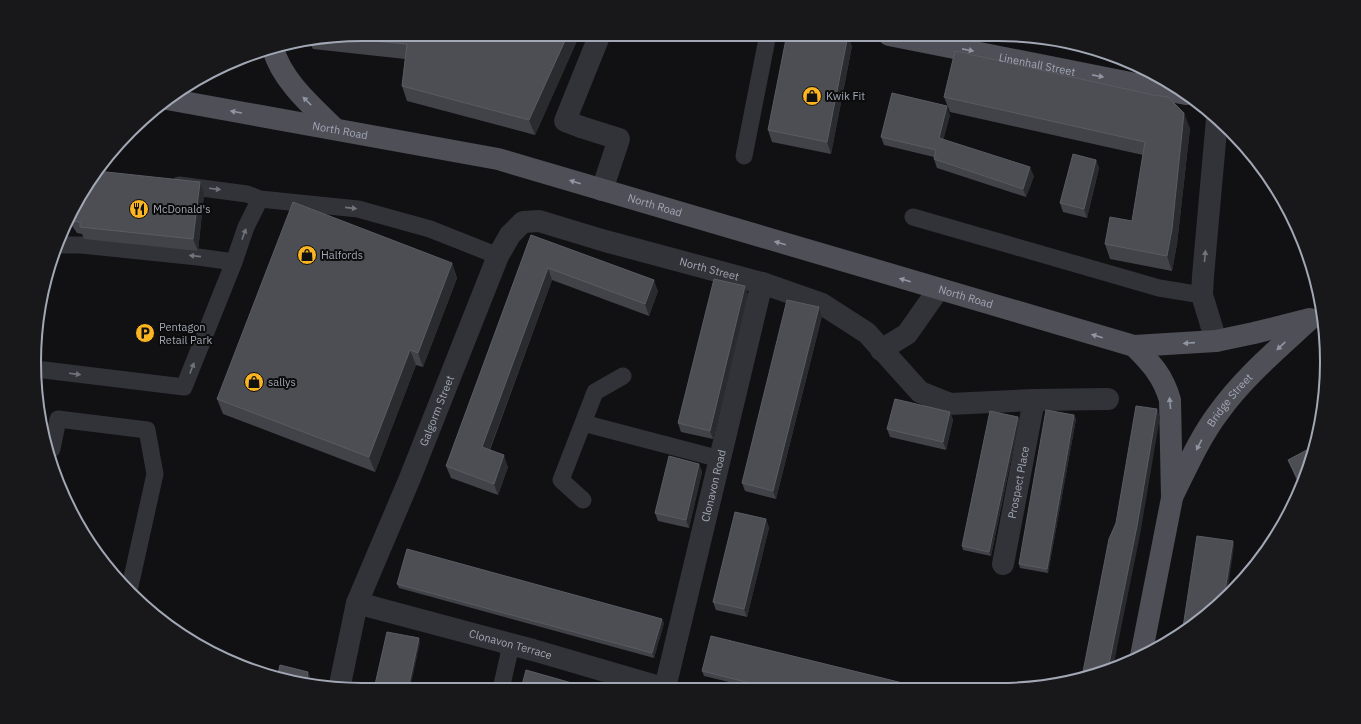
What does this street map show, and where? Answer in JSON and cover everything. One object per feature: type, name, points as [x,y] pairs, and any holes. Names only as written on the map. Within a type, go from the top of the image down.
[{"type":"main road","name":"Linenhall Street","points":[[919,41],[1171,91]]},
{"type":"main road","points":[[274,53],[276,60],[291,84],[335,129]]},
{"type":"main road","name":"North Road","points":[[176,101],[498,159],[938,290],[1134,346]]},
{"type":"main road","points":[[1134,346],[1216,341],[1254,334],[1316,314]]},
{"type":"main road","name":"Bridge Street","points":[[1172,498],[1205,432],[1218,413],[1247,378],[1316,315]]},
{"type":"main road","name":"Bridge Street","points":[[1134,346],[1152,364],[1166,385],[1170,400],[1172,498],[1141,650]]},
{"type":"street","points":[[597,41],[565,121],[619,138],[602,190]]},
{"type":"street","points":[[1216,126],[1202,295],[1216,341]]},
{"type":"street","name":"North Street","points":[[523,222],[539,221],[606,241],[762,283],[822,304],[867,333],[920,392],[950,404],[1034,400],[1108,399]]},
{"type":"street","name":"Galgorm Street","points":[[340,682],[357,603],[410,478],[498,256],[510,235],[523,222]]},
{"type":"street","name":"Clonavon Road","points":[[665,683],[762,283]]},
{"type":"street","points":[[882,350],[907,334],[938,290]]},
{"type":"street","name":"Prospect Place","points":[[1003,564],[1034,400]]},
{"type":"street","name":"Clonavon Terrace","points":[[357,603],[646,683]]},
{"type":"lane","points":[[744,156],[767,41]]},
{"type":"lane","points":[[161,183],[247,194],[260,199],[358,208],[430,229],[498,256]]},
{"type":"lane","points":[[41,370],[184,387],[234,262],[246,227],[260,199]]},
{"type":"lane","points":[[913,217],[1158,288],[1202,295]]},
{"type":"lane","points":[[68,233],[81,246]]},
{"type":"lane","points":[[63,245],[198,257],[234,262]]},
{"type":"lane","points":[[583,500],[561,480],[595,392],[623,376]]},
{"type":"lane","points":[[53,447],[58,419],[147,430],[155,474],[131,584]]},
{"type":"lane","points":[[583,423],[720,459]]},
{"type":"lane","points":[[502,683],[511,645]]},
{"type":"building","points":[[373,41],[565,41],[529,120],[402,86],[407,44]]},
{"type":"building","name":"Kwik Fit","points":[[786,41],[847,41],[827,142],[768,130]]},
{"type":"building","points":[[955,51],[1153,95],[1168,97],[1184,113],[1172,229],[1167,256],[1105,244],[1110,217],[1132,221],[1145,142],[944,97]]},
{"type":"building","points":[[892,93],[947,106],[939,138],[1030,167],[1023,189],[934,159],[936,150],[881,137]]},
{"type":"building","points":[[1073,154],[1096,160],[1084,209],[1060,203]]},
{"type":"building","name":"McDonald's","points":[[104,172],[200,182],[193,239],[80,227],[80,222],[73,221],[84,201]]},
{"type":"building","points":[[293,202],[452,263],[418,353],[410,350],[369,457],[217,399]]},
{"type":"building","points":[[531,235],[654,280],[645,304],[548,268],[482,447],[504,455],[494,484],[446,466]]},
{"type":"building","points":[[714,279],[745,286],[710,431],[678,423]]},
{"type":"building","points":[[787,300],[819,307],[773,491],[742,483]]},
{"type":"building","points":[[895,399],[950,412],[943,442],[887,429]]},
{"type":"building","points":[[1136,406],[1157,409],[1137,526],[1109,664],[1083,672],[1109,539],[1116,523]]},
{"type":"building","points":[[1046,410],[1074,415],[1047,569],[1019,564]]},
{"type":"building","points":[[990,411],[1018,417],[989,552],[962,546]]},
{"type":"building","points":[[1308,449],[1298,479],[1288,460]]},
{"type":"building","points":[[669,456],[699,464],[686,520],[655,513]]},
{"type":"building","points":[[735,512],[766,519],[744,609],[713,602]]},
{"type":"building","points":[[1197,536],[1233,541],[1225,590],[1183,624]]},
{"type":"building","points":[[407,549],[662,619],[652,653],[397,584]]},
{"type":"building","points":[[387,632],[419,638],[409,683],[375,683]]},
{"type":"building","points":[[711,636],[903,683],[750,683],[702,671]]},
{"type":"building","points":[[280,665],[308,672],[307,678],[279,672]]},
{"type":"building","points":[[526,670],[572,683],[523,683]]},
{"type":"place","name":"Kwik Fit","points":[[812,96]]},
{"type":"place","name":"McDonald's","points":[[139,209]]},
{"type":"place","name":"Halfords","points":[[307,255]]},
{"type":"place","name":"Pentagon Retail Park","points":[[145,333]]},
{"type":"place","name":"sallys","points":[[254,382]]}]
